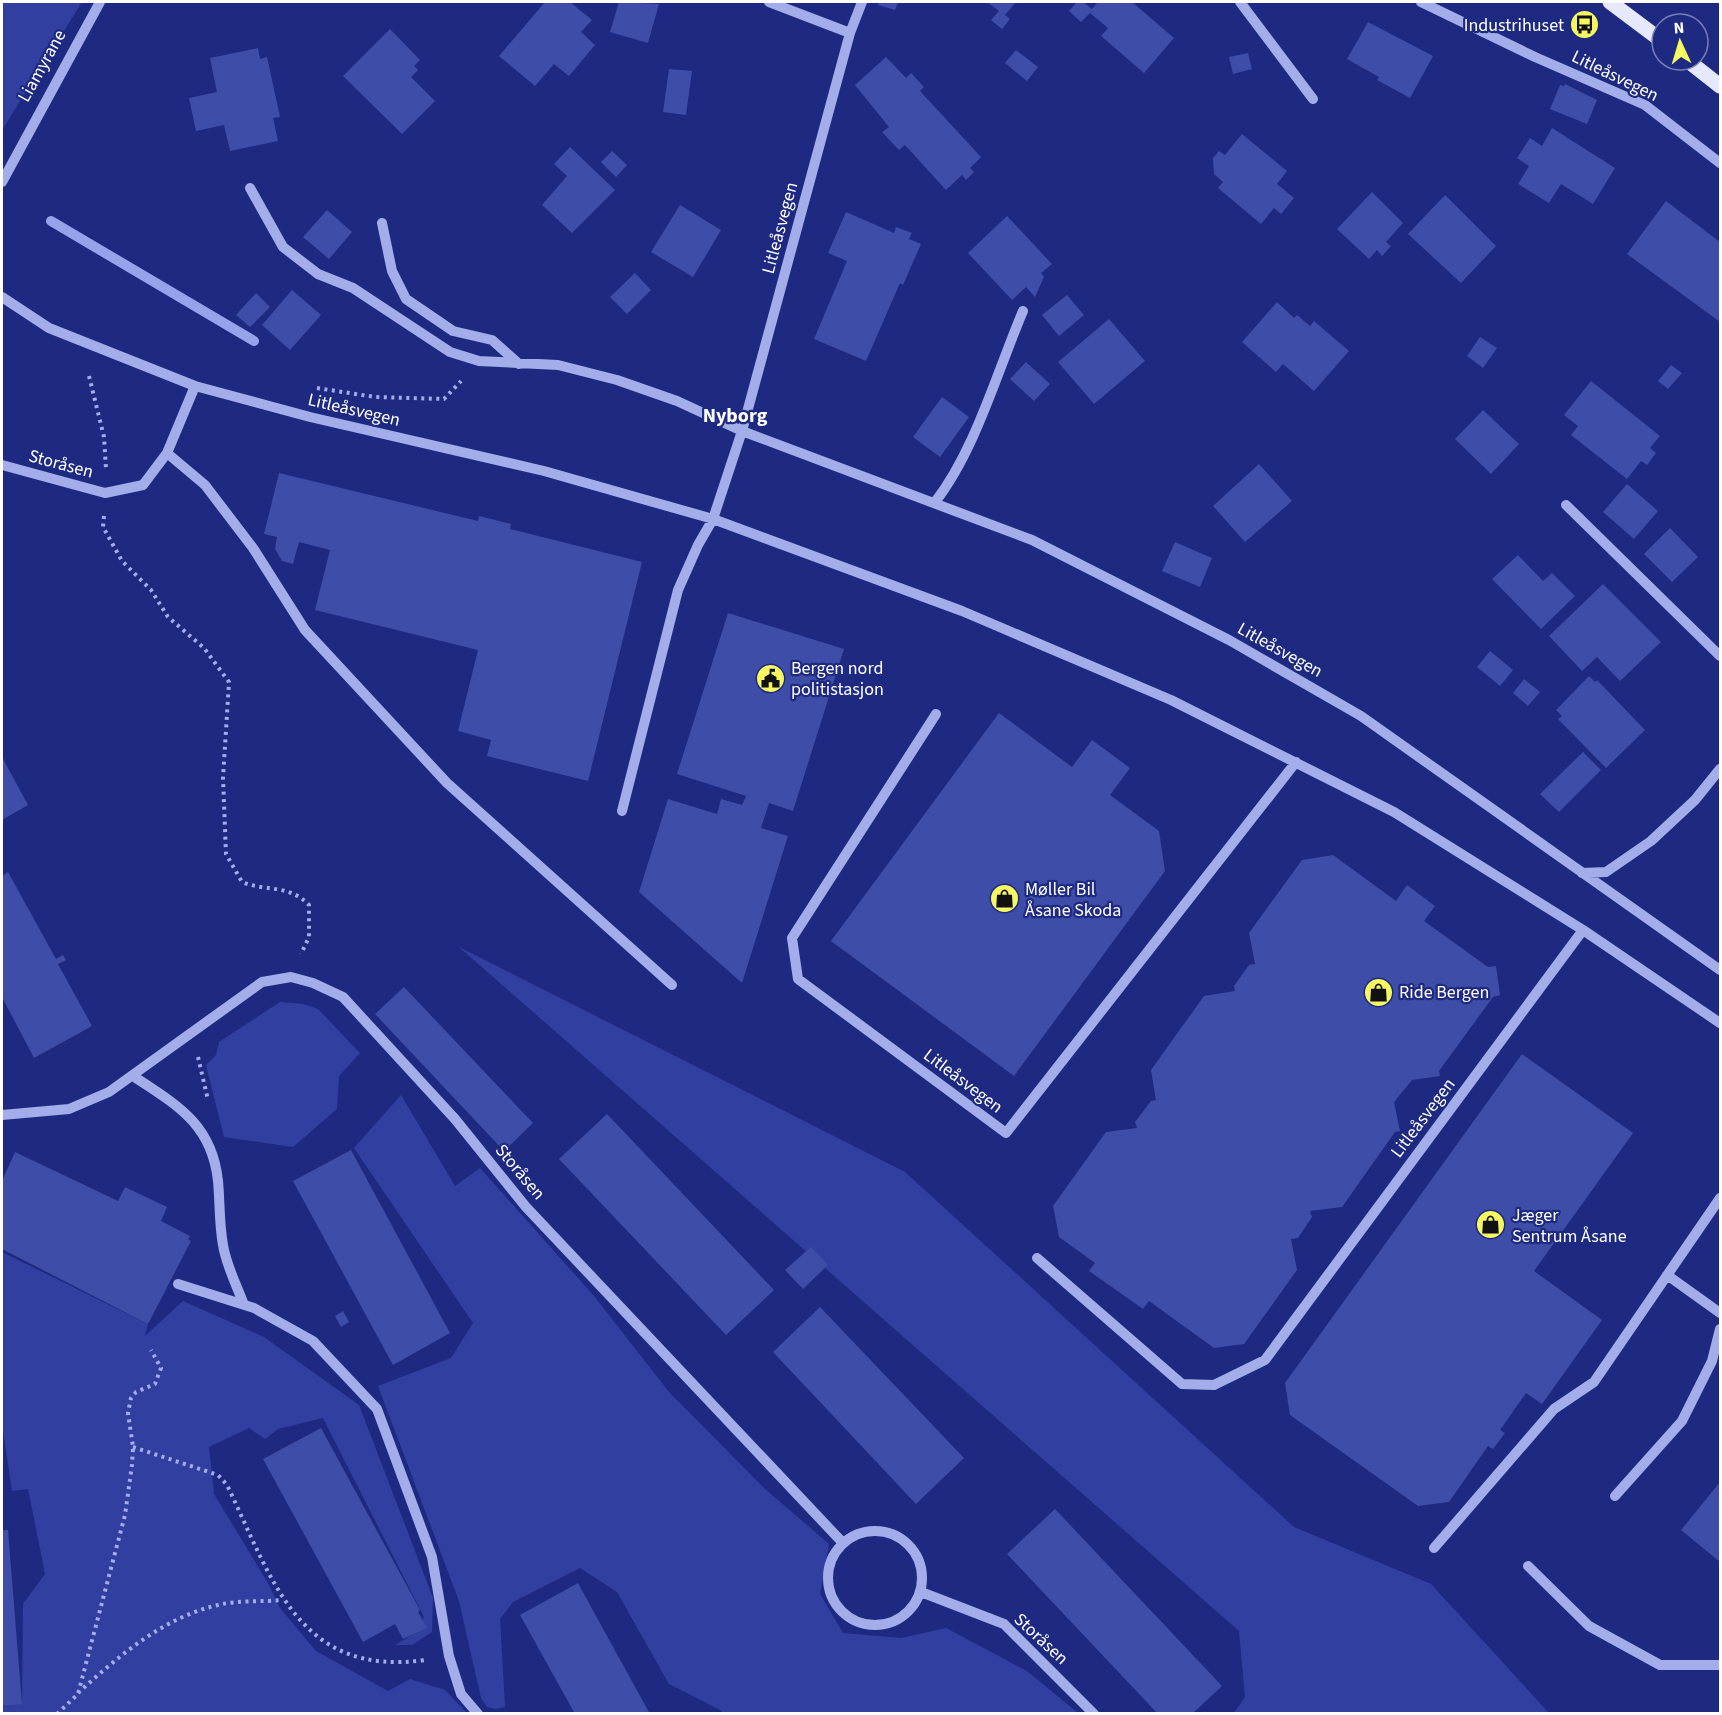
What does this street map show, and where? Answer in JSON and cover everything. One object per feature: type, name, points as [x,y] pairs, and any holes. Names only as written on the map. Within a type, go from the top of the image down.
[{"type":"main road","points":[[1610,2],[1650,32]]},
{"type":"main road","points":[[1702,72],[1720,86]]},
{"type":"street","name":"Liamyrane","points":[[2,182],[100,2]]},
{"type":"street","points":[[769,2],[850,33]]},
{"type":"street","name":"Litleåsvegen","points":[[713,519],[742,431],[850,33],[861,2]]},
{"type":"street","points":[[1240,2],[1313,99]]},
{"type":"street","name":"Litleåsvegen","points":[[1421,2],[1535,57],[1645,105],[1720,163]]},
{"type":"street","name":"Litleåsvegen","points":[[250,188],[283,247],[318,274],[353,288],[450,352],[479,361],[558,365],[617,380],[677,401],[742,431],[1032,540],[1299,679],[1394,738],[1720,969]]},
{"type":"street","points":[[382,224],[392,271],[406,299],[453,331],[492,340],[519,364]]},
{"type":"street","name":"Litleåsvegen","points":[[2,297],[49,328],[195,386],[310,417],[544,471],[713,519],[962,611],[1171,700],[1394,812],[1583,930],[1720,1023]]},
{"type":"street","points":[[935,502],[948,487],[978,424],[1023,311]]},
{"type":"street","name":"Storåsen","points":[[2,465],[105,494],[143,485],[167,453],[195,386]]},
{"type":"street","points":[[167,453],[205,485],[253,548],[305,630],[447,783],[672,985]]},
{"type":"street","points":[[1566,505],[1720,656]]},
{"type":"street","points":[[622,811],[678,590],[698,545],[713,519]]},
{"type":"street","name":"Litleåsvegen","points":[[936,714],[792,938],[798,979],[1006,1133],[1296,762]]},
{"type":"street","points":[[1582,873],[1606,872],[1651,841],[1695,800],[1720,769]]},
{"type":"street","name":"Litleåsvegen","points":[[1037,1258],[1182,1384],[1214,1385],[1265,1360],[1583,930]]},
{"type":"street","name":"Storåsen","points":[[2,1115],[69,1109],[109,1092],[262,982],[291,977],[313,983],[343,997],[455,1119],[526,1207],[843,1543]]},
{"type":"street","points":[[133,1076],[183,1109],[203,1132],[211,1149],[218,1181],[223,1248],[244,1305]]},
{"type":"street","points":[[1434,1548],[1554,1409],[1594,1382],[1720,1198]]},
{"type":"street","points":[[1667,1275],[1720,1313]]},
{"type":"street","points":[[178,1284],[244,1305],[313,1341],[377,1408],[432,1557],[449,1656],[461,1694],[478,1713]]},
{"type":"street","points":[[1615,1496],[1682,1421],[1712,1361],[1720,1329]]},
{"type":"street","points":[[871,1531],[886,1532],[900,1538],[912,1548],[919,1561],[922,1576],[921,1592],[914,1605],[903,1617],[880,1624],[857,1622],[834,1602],[829,1587],[831,1563],[843,1543],[856,1535],[871,1531]]},
{"type":"street","points":[[1528,1566],[1589,1626],[1660,1665],[1720,1665]]},
{"type":"street","name":"Storåsen","points":[[921,1592],[1004,1624],[1094,1713]]},
{"type":"path","points":[[317,388],[375,398],[444,399],[479,361]]},
{"type":"path","points":[[89,376],[104,437],[103,527],[122,561],[151,590],[168,617],[204,648],[229,681],[223,778],[226,854],[242,882],[260,889],[285,889],[300,896],[309,905],[309,937],[291,977]]},
{"type":"path","points":[[193,1033],[211,1114],[203,1132]]},
{"type":"path","points":[[78,1694],[125,1515],[133,1447],[128,1413],[131,1398],[136,1392],[156,1384],[161,1368],[151,1350]]},
{"type":"path","points":[[133,1447],[218,1475],[227,1485],[283,1600],[314,1636],[345,1654],[399,1663],[449,1656]]},
{"type":"path","points":[[57,1713],[125,1650],[170,1625],[218,1605],[283,1600]]},
{"type":"shaded area","points":[[2,2],[82,2],[2,130]]},
{"type":"shaded area","points":[[459,947],[905,1172],[1294,1527],[1431,1584],[1549,1713],[1234,1713],[1245,1697],[1239,1631]]},
{"type":"shaded area","points":[[280,1002],[303,1004],[318,1009],[360,1053],[339,1076],[337,1109],[293,1147],[224,1137],[206,1065],[216,1055],[219,1042]]},
{"type":"shaded area","points":[[401,1095],[455,1186],[480,1168],[594,1296],[669,1392],[765,1489],[829,1544],[820,1594],[843,1633],[901,1638],[946,1628],[1027,1671],[1078,1713],[720,1713],[722,1711],[669,1684],[617,1592],[580,1568],[513,1602],[500,1619],[505,1707],[495,1709],[487,1707],[481,1698],[459,1601],[378,1386],[451,1358],[473,1323],[354,1148]]},
{"type":"shaded area","points":[[2,1252],[148,1324],[145,1336],[183,1301],[264,1337],[359,1405],[433,1598],[432,1632],[412,1645],[395,1645],[419,1631],[424,1617],[323,1418],[278,1429],[265,1439],[249,1428],[209,1447],[214,1494],[268,1583],[280,1608],[316,1651],[388,1691],[410,1679],[445,1690],[467,1713],[2,1713],[2,1707],[22,1702],[23,1604],[45,1574],[28,1489],[12,1491],[2,1424]]},
{"type":"building","points":[[545,2],[570,2],[592,20],[581,32],[595,45],[569,76],[554,64],[535,86],[499,56]]},
{"type":"building","points":[[619,2],[659,4],[648,43],[610,32]]},
{"type":"building","points":[[879,2],[898,2],[895,10],[878,5]]},
{"type":"building","points":[[987,2],[1016,2],[1005,15],[1010,19],[1002,29],[991,20],[999,11]]},
{"type":"building","points":[[1077,2],[1083,2],[1092,9],[1098,2],[1132,2],[1174,38],[1144,73],[1101,36],[1108,28],[1090,13],[1081,22],[1069,11]]},
{"type":"building","points":[[1368,22],[1433,56],[1410,98],[1377,80],[1379,77],[1347,59]]},
{"type":"building","points":[[390,29],[420,60],[414,66],[418,70],[411,77],[435,101],[402,134],[343,76]]},
{"type":"building","points":[[258,48],[260,59],[267,57],[280,117],[273,118],[278,141],[230,151],[224,125],[196,131],[189,98],[217,92],[210,58]]},
{"type":"building","points":[[1016,50],[1038,67],[1027,81],[1005,63]]},
{"type":"building","points":[[1248,53],[1252,69],[1233,74],[1229,57]]},
{"type":"building","points":[[886,57],[906,78],[911,73],[924,87],[920,91],[981,157],[970,168],[974,172],[966,180],[962,175],[946,190],[905,145],[899,150],[882,132],[889,127],[855,85]]},
{"type":"building","points":[[669,69],[692,71],[686,115],[663,112]]},
{"type":"building","points":[[1565,84],[1597,100],[1587,124],[1550,109],[1560,85]]},
{"type":"building","points":[[1552,128],[1615,168],[1593,204],[1561,184],[1549,203],[1518,184],[1529,166],[1517,158],[1530,138],[1542,146]]},
{"type":"building","points":[[1242,134],[1287,171],[1277,184],[1294,198],[1281,214],[1274,208],[1261,224],[1218,188],[1223,182],[1214,174],[1213,158],[1219,151],[1225,155]]},
{"type":"building","points":[[570,147],[615,190],[572,233],[542,205],[567,176],[554,164]]},
{"type":"building","points":[[612,151],[627,165],[616,177],[601,162]]},
{"type":"building","points":[[1372,192],[1403,223],[1386,242],[1391,246],[1382,256],[1377,250],[1369,259],[1337,229]]},
{"type":"building","points":[[1445,195],[1496,246],[1461,283],[1408,234]]},
{"type":"building","points":[[1666,201],[1720,242],[1720,322],[1627,254]]},
{"type":"building","points":[[680,205],[721,230],[693,277],[651,252]]},
{"type":"building","points":[[327,210],[352,232],[329,259],[303,237]]},
{"type":"building","points":[[846,212],[894,233],[896,227],[912,233],[909,239],[921,244],[903,285],[900,283],[866,361],[814,339],[847,261],[828,253]]},
{"type":"building","points":[[1007,216],[1052,264],[1041,273],[1044,277],[1035,297],[1026,287],[1012,300],[968,253]]},
{"type":"building","points":[[635,273],[651,290],[627,314],[610,297]]},
{"type":"building","points":[[292,290],[321,315],[290,350],[262,325]]},
{"type":"building","points":[[256,293],[270,307],[250,327],[236,315]]},
{"type":"building","points":[[1067,295],[1084,315],[1059,336],[1042,315]]},
{"type":"building","points":[[1277,302],[1294,318],[1297,315],[1310,326],[1314,321],[1349,351],[1314,391],[1283,364],[1276,372],[1242,342]]},
{"type":"building","points":[[1109,319],[1145,361],[1094,404],[1058,362]]},
{"type":"building","points":[[1480,337],[1497,348],[1483,368],[1467,356]]},
{"type":"building","points":[[1026,362],[1050,384],[1034,401],[1010,379]]},
{"type":"building","points":[[1671,365],[1682,373],[1668,389],[1658,381]]},
{"type":"building","points":[[1591,381],[1660,436],[1650,448],[1656,453],[1647,465],[1641,461],[1627,479],[1571,435],[1578,426],[1564,415]]},
{"type":"building","points":[[942,397],[969,417],[940,457],[913,437]]},
{"type":"building","points":[[1483,410],[1519,444],[1491,474],[1455,439]]},
{"type":"building","points":[[1259,464],[1292,501],[1245,542],[1213,506]]},
{"type":"building","points":[[279,473],[478,521],[479,516],[511,524],[510,529],[642,562],[588,781],[487,756],[491,740],[458,731],[478,650],[315,610],[330,550],[299,542],[293,564],[282,561],[275,549],[277,537],[264,534]]},
{"type":"building","points":[[1627,484],[1658,511],[1634,539],[1603,512]]},
{"type":"building","points":[[1670,528],[1698,557],[1672,582],[1644,554]]},
{"type":"building","points":[[1175,542],[1212,558],[1200,587],[1162,571]]},
{"type":"building","points":[[1518,555],[1543,581],[1552,573],[1575,596],[1541,629],[1492,579]]},
{"type":"building","points":[[1603,584],[1661,642],[1620,681],[1597,657],[1582,671],[1549,636]]},
{"type":"building","points":[[728,613],[844,649],[793,811],[769,803],[761,828],[788,836],[742,983],[639,892],[668,799],[717,814],[721,799],[742,805],[746,796],[677,774]]},
{"type":"building","points":[[1490,651],[1513,670],[1500,686],[1477,667]]},
{"type":"building","points":[[1589,676],[1595,682],[1597,680],[1645,730],[1606,768],[1558,719],[1562,716],[1556,710]]},
{"type":"building","points":[[1524,679],[1540,692],[1528,706],[1513,693]]},
{"type":"building","points":[[999,713],[1072,767],[1092,740],[1130,768],[1110,795],[1159,831],[1165,871],[1014,1076],[831,941]]},
{"type":"building","points":[[1583,752],[1601,770],[1559,812],[1540,794]]},
{"type":"building","points":[[2,757],[28,805],[2,820]]},
{"type":"building","points":[[1333,855],[1396,901],[1407,885],[1435,906],[1424,921],[1488,967],[1496,966],[1500,995],[1493,997],[1439,1071],[1440,1076],[1412,1080],[1394,1102],[1400,1131],[1395,1132],[1342,1207],[1310,1211],[1312,1217],[1298,1238],[1291,1239],[1297,1270],[1244,1344],[1214,1348],[1149,1301],[1143,1309],[1089,1271],[1095,1263],[1059,1237],[1053,1206],[1106,1132],[1137,1128],[1135,1122],[1151,1101],[1156,1100],[1151,1070],[1204,996],[1235,991],[1234,986],[1249,965],[1255,964],[1249,933],[1302,860]]},
{"type":"building","points":[[8,872],[56,959],[63,955],[66,960],[58,964],[92,1026],[34,1058],[2,997],[2,876]]},
{"type":"building","points":[[404,987],[533,1123],[504,1151],[375,1014]]},
{"type":"building","points":[[1522,1054],[1633,1133],[1534,1271],[1602,1320],[1542,1404],[1526,1393],[1500,1430],[1505,1433],[1493,1449],[1488,1446],[1449,1502],[1418,1506],[1290,1415],[1285,1383]]},
{"type":"building","points":[[607,1114],[774,1290],[726,1335],[559,1159]]},
{"type":"building","points":[[351,1150],[450,1333],[393,1365],[293,1181]]},
{"type":"building","points":[[15,1152],[118,1201],[125,1187],[167,1207],[161,1221],[190,1236],[188,1239],[191,1241],[148,1324],[2,1249],[2,1181]]},
{"type":"building","points":[[811,1247],[828,1265],[803,1289],[785,1270]]},
{"type":"building","points":[[820,1307],[964,1458],[916,1504],[773,1352]]},
{"type":"building","points":[[343,1311],[349,1322],[341,1327],[335,1316]]},
{"type":"building","points":[[321,1428],[420,1610],[418,1612],[427,1628],[403,1639],[395,1624],[363,1642],[263,1459]]},
{"type":"building","points":[[1720,1482],[1720,1562],[1681,1530]]},
{"type":"building","points":[[1055,1509],[1222,1686],[1192,1714],[1158,1714],[1007,1554]]},
{"type":"building","points":[[2,1530],[8,1530],[22,1704],[2,1706]]},
{"type":"building","points":[[578,1583],[650,1714],[575,1714],[520,1615]]},
{"type":"waterway","points":[[51,221],[254,341]]},
{"type":"place","name":"Industrihuset","points":[[1585,25]]},
{"type":"place","name":"Bergen nord politistasjon","points":[[770,678]]},
{"type":"place","name":"Møller Bil Åsane Skoda","points":[[1004,899]]},
{"type":"place","name":"Ride Bergen","points":[[1378,992]]},
{"type":"place","name":"Jæger Sentrum Åsane","points":[[1491,1225]]},
{"type":"district","name":"Nyborg","points":[[735,416]]}]
